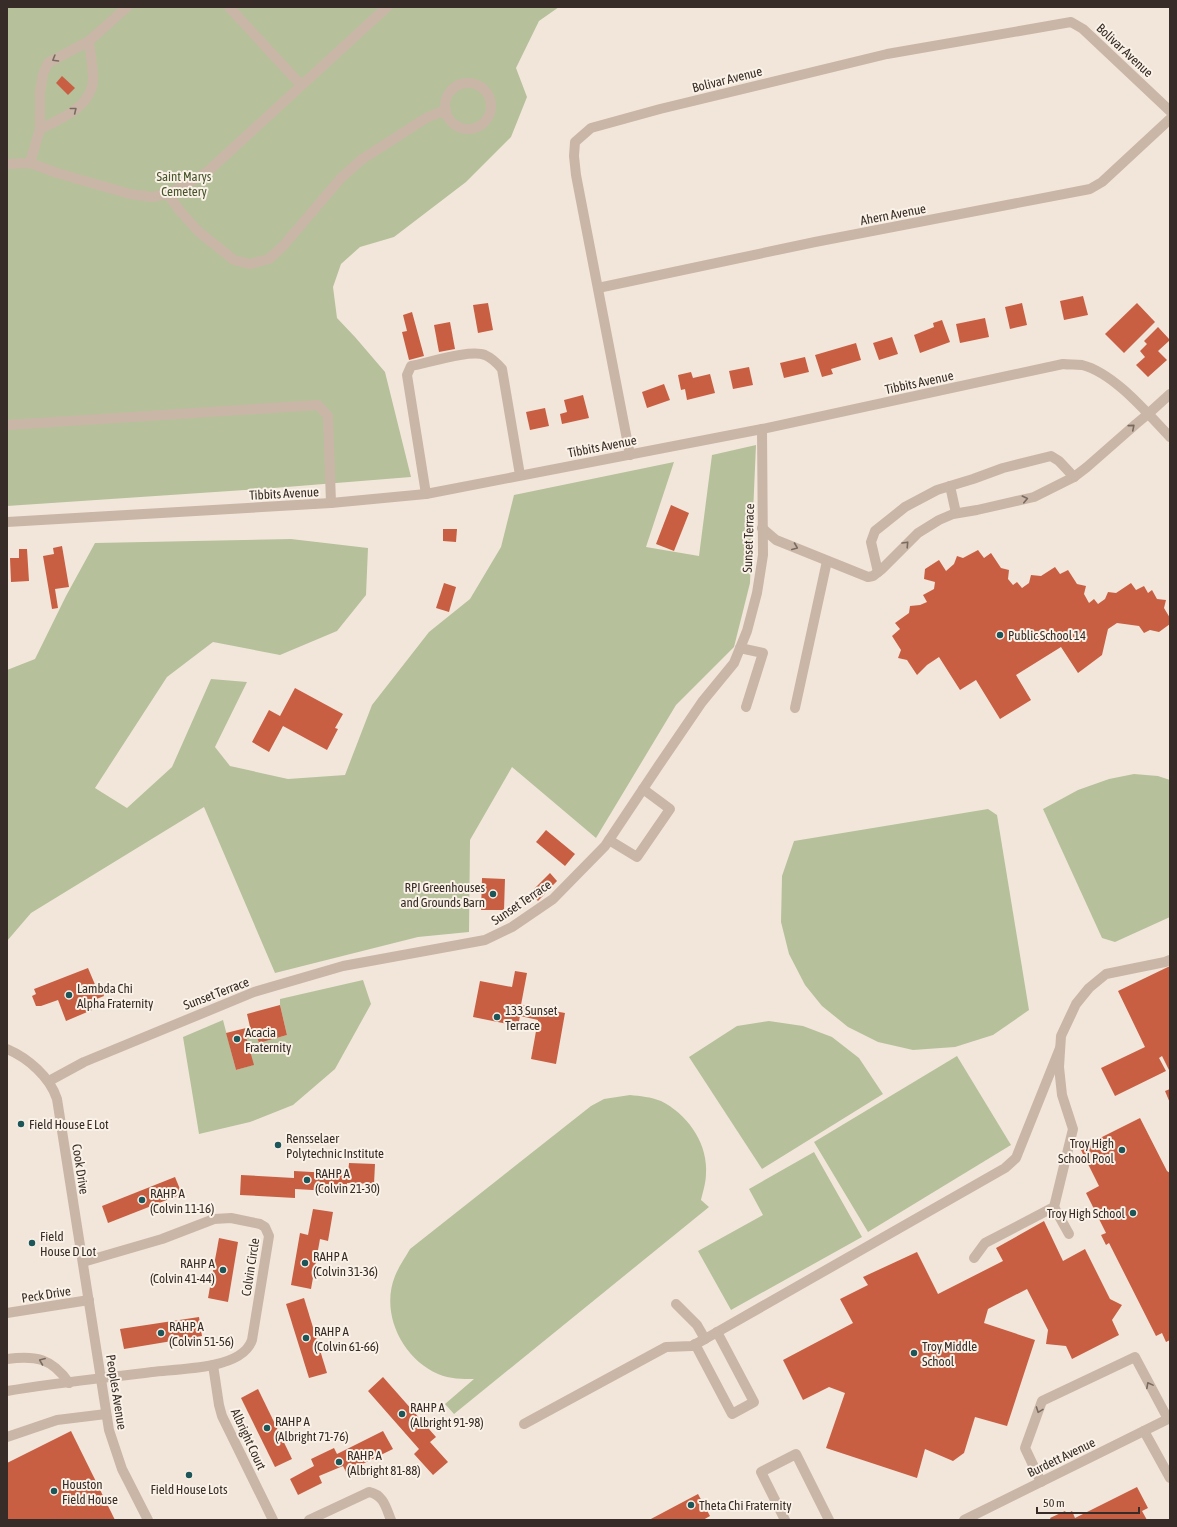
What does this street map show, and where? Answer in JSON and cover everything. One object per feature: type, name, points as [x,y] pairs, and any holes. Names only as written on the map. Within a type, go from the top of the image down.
[{"type":"street","points":[[30,163],[40,129],[40,92],[43,74],[48,63],[89,41],[127,7]]},
{"type":"street","points":[[229,7],[301,86]]},
{"type":"street","points":[[7,164],[30,163],[57,173],[130,194],[152,197],[168,194],[206,173],[387,7]]},
{"type":"street","name":"Bolivar Avenue","points":[[630,455],[576,175],[574,156],[575,142],[591,128],[660,109],[887,54],[1071,22],[1083,29],[1170,111]]},
{"type":"street","points":[[40,129],[69,114],[88,98],[93,80],[89,41]]},
{"type":"street","points":[[464,83],[474,83],[482,87],[488,94],[491,102],[491,111],[488,119],[481,126],[472,129],[464,129],[455,125],[449,118],[446,110],[446,101],[449,92],[456,86],[464,83]]},
{"type":"street","points":[[168,194],[180,211],[199,232],[234,260],[250,264],[269,259],[283,246],[341,178],[361,160],[426,118],[446,110]]},
{"type":"street","name":"Ahern Avenue","points":[[598,288],[815,242],[1090,189],[1102,182],[1170,119]]},
{"type":"street","points":[[426,494],[407,376],[411,366],[471,353],[484,355],[496,362],[502,369],[520,475]]},
{"type":"street","name":"Tibbits Avenue","points":[[7,522],[331,503],[426,494],[762,429],[1063,364],[1080,365],[1096,370],[1112,380],[1170,437]]},
{"type":"street","points":[[762,528],[776,540],[868,577],[878,572],[918,532],[938,520],[956,513],[977,510],[1034,497],[1074,477],[1087,468],[1170,394]]},
{"type":"street","points":[[7,424],[318,405],[328,416],[331,503]]},
{"type":"street","name":"Sunset Terrace","points":[[49,1081],[84,1062],[254,992],[343,966],[485,940],[512,926],[553,899],[610,840],[702,702],[734,662],[747,632],[757,594],[762,554],[762,429]]},
{"type":"street","points":[[878,572],[870,542],[875,531],[905,507],[937,490],[1003,468],[1051,456],[1059,461],[1074,477]]},
{"type":"street","points":[[950,486],[956,513]]},
{"type":"street","points":[[795,708],[827,561]]},
{"type":"street","points":[[740,648],[763,653],[746,707]]},
{"type":"street","points":[[610,840],[637,858],[670,809],[643,789]]},
{"type":"street","points":[[1069,1234],[1054,1207],[1073,1128],[1062,1095],[1059,1067],[1061,1036],[1076,1004],[1089,988],[1106,974],[1170,960]]},
{"type":"street","points":[[524,1424],[666,1347],[692,1346],[1005,1168],[1016,1158],[1060,1048]]},
{"type":"street","points":[[7,1049],[18,1054],[49,1081]]},
{"type":"street","name":"Cook Drive","points":[[49,1081],[57,1099],[83,1262]]},
{"type":"street","points":[[974,1258],[985,1242],[1054,1207]]},
{"type":"street","name":"Colvin Circle","points":[[7,1391],[50,1384],[69,1383],[213,1365],[233,1358],[246,1350],[250,1345],[269,1236],[265,1227],[252,1222],[231,1218],[214,1219],[162,1239],[83,1262]]},
{"type":"street","name":"Peoples Avenue","points":[[83,1262],[109,1430],[122,1468],[148,1520]]},
{"type":"street","name":"Peck Drive","points":[[7,1313],[89,1300]]},
{"type":"street","points":[[676,1304],[697,1325],[705,1339]]},
{"type":"street","points":[[695,1344],[732,1414],[754,1402],[717,1332]]},
{"type":"street","points":[[7,1359],[24,1356],[40,1359],[55,1367],[62,1373],[69,1383]]},
{"type":"street","points":[[1042,1482],[1025,1448],[1042,1401],[1135,1357],[1169,1418]]},
{"type":"street","name":"Albright Court","points":[[213,1365],[222,1416],[273,1520]]},
{"type":"street","points":[[7,1437],[57,1420],[106,1414]]},
{"type":"street","name":"Burdett Avenue","points":[[964,1520],[1169,1418]]},
{"type":"street","points":[[1144,1430],[1170,1478]]},
{"type":"street","points":[[785,1520],[761,1472],[796,1454],[829,1520]]},
{"type":"street","points":[[309,1520],[369,1492],[382,1498],[391,1520]]},
{"type":"green space","name":"Saint Marys Cemetery","points":[[7,7],[559,7],[539,21],[516,68],[527,97],[511,137],[466,182],[394,237],[360,247],[341,264],[333,287],[337,318],[385,372],[411,477],[7,506]]},
{"type":"green space","points":[[756,445],[750,583],[734,647],[676,705],[596,838],[512,767],[470,840],[469,932],[418,937],[275,973],[204,807],[31,913],[7,941],[7,670],[35,659],[66,596],[95,543],[291,539],[368,548],[366,595],[337,631],[280,655],[213,642],[167,677],[95,788],[127,808],[172,767],[211,679],[247,682],[215,747],[230,766],[288,779],[345,775],[372,705],[429,632],[470,599],[501,547],[514,495],[674,462],[646,547],[699,556],[712,455]]},
{"type":"green space","points":[[1134,774],[1158,776],[1170,780],[1170,917],[1115,942],[1102,938],[1043,809],[1078,790],[1109,779]]},
{"type":"green space","points":[[988,809],[997,815],[1029,1010],[993,1035],[955,1047],[913,1050],[878,1042],[848,1027],[822,1006],[805,985],[789,954],[781,922],[782,876],[794,841]]},
{"type":"green space","points":[[363,980],[371,1004],[335,1069],[293,1105],[250,1122],[199,1134],[183,1037],[223,1020],[236,1070],[253,1065],[245,1033],[255,1031],[259,1043],[287,1035],[280,999]]},
{"type":"green space","points":[[769,1021],[803,1026],[832,1037],[859,1058],[883,1094],[762,1169],[689,1057],[737,1026]]},
{"type":"green space","points":[[957,1056],[1011,1145],[868,1232],[814,1142]]},
{"type":"green space","points":[[630,1095],[661,1101],[679,1114],[694,1131],[699,1140],[706,1162],[706,1180],[701,1200],[709,1207],[454,1414],[445,1404],[474,1379],[460,1379],[442,1376],[425,1367],[405,1346],[397,1333],[390,1305],[391,1290],[400,1265],[410,1249],[591,1106],[604,1099]]},
{"type":"green space","points":[[814,1152],[862,1237],[731,1310],[698,1251],[763,1215],[749,1189]]},
{"type":"building","points":[[62,76],[75,88],[68,95],[56,83]]},
{"type":"building","points":[[1083,296],[1088,315],[1064,320],[1060,301]]},
{"type":"building","points":[[488,303],[493,330],[478,333],[473,305]]},
{"type":"building","points":[[1022,303],[1027,325],[1010,329],[1005,307]]},
{"type":"building","points":[[1137,303],[1155,322],[1124,353],[1105,334]]},
{"type":"building","points":[[412,312],[424,356],[409,360],[402,332],[407,331],[403,315]]},
{"type":"building","points":[[985,318],[989,337],[960,343],[956,324]]},
{"type":"building","points":[[942,320],[950,342],[920,353],[914,335],[934,327],[933,323]]},
{"type":"building","points":[[450,322],[455,349],[439,352],[434,325]]},
{"type":"building","points":[[1158,327],[1170,340],[1158,351],[1167,360],[1148,377],[1136,365],[1145,357],[1140,351],[1147,344],[1144,341]]},
{"type":"building","points":[[892,337],[898,354],[879,360],[873,343]]},
{"type":"building","points":[[856,343],[861,360],[831,369],[833,374],[822,377],[815,355]]},
{"type":"building","points":[[805,357],[809,372],[784,378],[780,363]]},
{"type":"building","points":[[749,367],[753,385],[733,389],[729,371]]},
{"type":"building","points":[[691,372],[693,378],[710,374],[715,393],[687,400],[685,389],[681,390],[678,375]]},
{"type":"building","points":[[664,384],[670,400],[647,408],[642,392]]},
{"type":"building","points":[[583,395],[589,418],[562,424],[560,414],[567,412],[564,400]]},
{"type":"building","points":[[545,408],[549,426],[530,430],[526,412]]},
{"type":"building","points":[[671,505],[689,513],[674,551],[656,544]]},
{"type":"building","points":[[443,529],[457,529],[456,542],[443,541]]},
{"type":"building","points":[[62,546],[69,587],[55,589],[58,608],[52,609],[43,556],[54,554],[53,548]]},
{"type":"building","points":[[19,549],[27,549],[29,581],[11,582],[10,558],[19,558]]},
{"type":"building","name":"Public School 14","points":[[978,550],[984,558],[991,553],[1001,568],[1009,570],[1008,579],[1013,585],[1017,582],[1022,588],[1029,583],[1031,575],[1041,576],[1055,567],[1060,574],[1068,570],[1077,584],[1086,586],[1084,594],[1089,603],[1094,599],[1098,604],[1105,599],[1108,592],[1116,593],[1131,583],[1136,590],[1144,586],[1148,593],[1152,590],[1157,599],[1166,600],[1164,608],[1170,618],[1170,624],[1159,632],[1150,630],[1144,633],[1139,626],[1117,623],[1108,629],[1102,655],[1078,673],[1061,647],[1016,675],[1031,700],[1000,719],[976,680],[960,690],[939,657],[927,665],[917,675],[907,660],[898,658],[901,650],[892,636],[900,629],[895,623],[909,613],[910,606],[920,605],[927,602],[923,595],[934,589],[935,582],[924,579],[925,569],[939,560],[946,571],[954,564],[957,556],[963,558]]},
{"type":"building","points":[[444,583],[456,587],[449,612],[436,608]]},
{"type":"building","points":[[295,688],[343,714],[335,728],[338,729],[327,750],[283,726],[269,752],[252,742],[269,710],[280,716]]},
{"type":"building","points":[[546,830],[575,854],[565,866],[536,842]]},
{"type":"building","points":[[550,873],[557,881],[538,901],[530,893]]},
{"type":"building","name":"RPI Greenhouses and Grounds Barn","points":[[482,878],[505,879],[504,910],[481,910]]},
{"type":"building","points":[[1170,966],[1170,1072],[1162,1056],[1159,1058],[1166,1071],[1115,1096],[1101,1068],[1145,1047],[1118,991]]},
{"type":"building","name":"Lambda Chi Alpha Fraternity","points":[[88,968],[99,994],[103,993],[104,996],[89,1002],[92,1010],[66,1021],[58,1000],[41,1006],[36,1006],[32,996],[36,994],[34,989]]},
{"type":"building","name":"133 Sunset Terrace","points":[[515,971],[527,973],[521,1005],[565,1013],[556,1064],[531,1059],[538,1020],[520,1016],[518,1026],[473,1017],[480,981],[512,987]]},
{"type":"building","name":"Acacia Fraternity","points":[[280,1005],[287,1035],[259,1043],[255,1031],[245,1033],[254,1065],[236,1070],[226,1033],[250,1027],[247,1014]]},
{"type":"building","points":[[1170,1089],[1170,1103],[1165,1091]]},
{"type":"building","name":"Troy High School","points":[[1140,1118],[1167,1171],[1170,1173],[1170,1340],[1166,1342],[1162,1333],[1156,1336],[1109,1243],[1106,1245],[1101,1235],[1106,1233],[1086,1193],[1099,1186],[1080,1148]]},
{"type":"building","name":"RAHP A (Colvin 21-30)","points":[[349,1163],[375,1164],[374,1184],[347,1183],[347,1192],[295,1189],[295,1198],[240,1195],[241,1175],[294,1178],[294,1171],[348,1174]]},
{"type":"building","name":"RAHP A (Colvin 11-16)","points":[[175,1177],[182,1194],[108,1223],[102,1206]]},
{"type":"building","name":"RAHP A (Colvin 31-36)","points":[[313,1209],[333,1212],[328,1241],[320,1239],[311,1289],[291,1285],[300,1233],[308,1235]]},
{"type":"building","name":"Troy Middle School","points":[[1044,1221],[1063,1261],[1085,1249],[1110,1299],[1122,1305],[1112,1320],[1119,1335],[1072,1359],[1066,1346],[1046,1344],[1048,1330],[1027,1289],[988,1309],[984,1323],[1035,1340],[1007,1426],[975,1417],[964,1453],[953,1461],[925,1449],[917,1478],[826,1448],[845,1393],[829,1387],[803,1400],[783,1360],[853,1323],[840,1299],[868,1285],[863,1277],[917,1252],[938,1294],[1003,1261],[996,1248]]},
{"type":"building","name":"RAHP A (Colvin 41-44)","points":[[219,1238],[238,1242],[228,1302],[208,1298]]},
{"type":"building","name":"RAHP A (Colvin 61-66)","points":[[304,1298],[327,1373],[309,1378],[286,1304]]},
{"type":"building","name":"RAHP A (Colvin 51-56)","points":[[199,1317],[202,1336],[124,1349],[120,1329]]},
{"type":"building","name":"RAHP A (Albright 91-98)","points":[[383,1377],[436,1437],[430,1442],[448,1462],[433,1475],[414,1454],[419,1449],[368,1391]]},
{"type":"building","name":"RAHP A (Albright 71-76)","points":[[258,1389],[292,1459],[275,1467],[241,1398]]},
{"type":"building","name":"Houston Field House","points":[[71,1431],[115,1520],[7,1520],[7,1463]]},
{"type":"building","name":"RAHP A (Albright 81-88)","points":[[383,1431],[393,1449],[346,1472],[343,1466],[319,1476],[322,1483],[298,1495],[290,1479],[314,1466],[311,1459],[334,1448],[337,1454]]},
{"type":"building","points":[[1137,1487],[1148,1508],[1142,1511],[1147,1520],[1051,1520],[1050,1518],[1065,1511],[1067,1514],[1072,1511],[1075,1518]]},
{"type":"building","name":"Theta Chi Fraternity","points":[[698,1494],[710,1516],[703,1520],[649,1520]]},
{"type":"place","name":"Public School 14","points":[[1000,635]]},
{"type":"place","name":"RPI Greenhouses and Grounds Barn","points":[[493,894]]},
{"type":"place","name":"Lambda Chi Alpha Fraternity","points":[[69,995]]},
{"type":"place","name":"133 Sunset Terrace","points":[[497,1017]]},
{"type":"place","name":"Acacia Fraternity","points":[[237,1039]]},
{"type":"place","name":"Field House E Lot","points":[[21,1124]]},
{"type":"place","name":"Rensselaer Polytechnic Institute","points":[[278,1145]]},
{"type":"place","name":"Troy High School Pool","points":[[1122,1150]]},
{"type":"place","name":"RAHP A (Colvin 21-30)","points":[[307,1180]]},
{"type":"place","name":"RAHP A (Colvin 11-16)","points":[[142,1200]]},
{"type":"place","name":"Troy High School","points":[[1133,1213]]},
{"type":"place","name":"Field House D Lot","points":[[32,1243]]},
{"type":"place","name":"RAHP A (Colvin 31-36)","points":[[305,1263]]},
{"type":"place","name":"RAHP A (Colvin 41-44)","points":[[223,1270]]},
{"type":"place","name":"RAHP A (Colvin 51-56)","points":[[161,1333]]},
{"type":"place","name":"RAHP A (Colvin 61-66)","points":[[306,1338]]},
{"type":"place","name":"Troy Middle School","points":[[914,1353]]},
{"type":"place","name":"RAHP A (Albright 91-98)","points":[[402,1414]]},
{"type":"place","name":"RAHP A (Albright 71-76)","points":[[267,1428]]},
{"type":"place","name":"RAHP A (Albright 81-88)","points":[[339,1462]]},
{"type":"place","name":"Field House Lots","points":[[189,1475]]},
{"type":"place","name":"Houston Field House","points":[[54,1491]]},
{"type":"place","name":"Theta Chi Fraternity","points":[[691,1505]]}]
